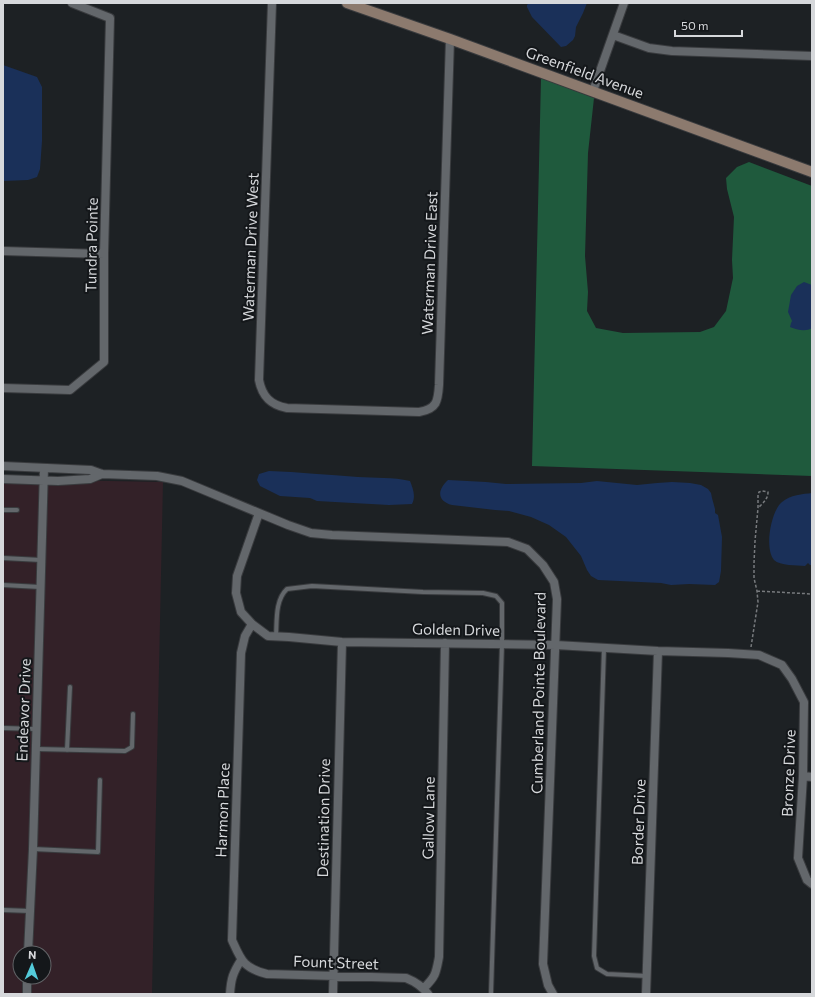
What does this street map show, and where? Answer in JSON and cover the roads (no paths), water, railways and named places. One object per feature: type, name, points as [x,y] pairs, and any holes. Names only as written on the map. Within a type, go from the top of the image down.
[{"type":"main road","name":"Greenfield Avenue","points":[[347,3],[450,39],[812,172]]},
{"type":"street","name":"Tundra Pointe","points":[[3,388],[70,390],[104,362],[104,254],[110,18],[72,3]]},
{"type":"street","name":"Waterman Drive West","points":[[272,3],[259,380],[260,388],[268,400],[279,407],[355,410]]},
{"type":"street","points":[[593,91],[624,3]]},
{"type":"street","points":[[613,34],[649,48],[672,52],[812,56]]},
{"type":"street","name":"Waterman Drive East","points":[[355,410],[419,412],[426,411],[431,408],[438,400],[450,39]]},
{"type":"street","points":[[3,251],[104,254]]},
{"type":"street","name":"Cumberland Pointe Boulevard","points":[[3,466],[91,470],[102,474],[157,476],[182,481],[311,533],[508,542],[527,549],[543,565],[554,582],[557,599],[544,964],[548,985],[553,994]]},
{"type":"street","name":"Endeavor Drive","points":[[28,945],[33,849],[44,468]]},
{"type":"street","name":"Cumberland Pointe Boulevard","points":[[3,479],[58,481],[90,479],[102,474]]},
{"type":"street","name":"Golden Drive","points":[[259,513],[237,576],[236,593],[241,612],[252,624],[268,636],[342,642],[556,645],[658,651],[728,653],[759,655],[782,665]]},
{"type":"street","name":"Harmon Place","points":[[241,960],[232,940],[241,653],[245,636],[252,624]]},
{"type":"street","name":"Destination Drive","points":[[333,994],[342,642]]},
{"type":"street","name":"Gallow Lane","points":[[426,991],[436,973],[439,957],[445,643]]},
{"type":"street","name":"Border Drive","points":[[646,994],[658,651]]},
{"type":"street","name":"Bronze Drive","points":[[782,665],[792,679],[804,702],[803,776],[798,858],[807,880],[812,884]]},
{"type":"street","points":[[803,776],[812,776]]},
{"type":"street","points":[[230,994],[233,974],[241,960]]},
{"type":"street","name":"Fount Street","points":[[241,960],[257,971],[267,974],[406,978],[417,983],[426,991]]},
{"type":"lane","points":[[3,510],[16,510]]},
{"type":"lane","points":[[3,558],[41,560]]},
{"type":"lane","points":[[3,585],[40,587]]},
{"type":"lane","points":[[276,636],[278,606],[283,593],[287,589],[312,586],[484,593],[496,596],[502,604],[491,994]]},
{"type":"lane","points":[[604,648],[594,956],[596,968],[608,974],[647,976]]},
{"type":"lane","points":[[68,750],[70,686]]},
{"type":"lane","points":[[36,749],[125,752],[132,747],[133,714]]},
{"type":"lane","points":[[3,728],[36,729]]},
{"type":"lane","points":[[33,849],[98,852],[100,780]]},
{"type":"lane","points":[[3,910],[30,911]]},
{"type":"water","points":[[529,3],[587,3],[576,27],[573,40],[566,46],[561,47],[532,17],[527,7]]},
{"type":"water","points":[[3,65],[37,77],[42,87],[42,141],[40,169],[37,177],[28,180],[3,181]]},
{"type":"water","points":[[804,282],[812,285],[812,328],[798,330],[790,327],[792,321],[788,312],[791,295],[797,286]]},
{"type":"water","points":[[269,471],[391,478],[410,481],[414,498],[412,504],[389,505],[317,501],[310,498],[280,496],[260,486],[257,480],[259,474]]},
{"type":"water","points":[[448,480],[506,484],[581,483],[597,481],[637,485],[672,482],[701,485],[708,489],[711,493],[715,513],[718,515],[722,537],[721,571],[719,582],[715,585],[671,585],[661,583],[598,580],[591,576],[581,556],[566,537],[549,525],[531,517],[509,511],[452,505],[444,501],[441,498],[440,491]]},
{"type":"water","points":[[812,493],[812,565],[808,563],[805,566],[789,565],[777,562],[771,554],[769,539],[772,521],[778,507],[782,502],[789,498],[797,495]]}]
